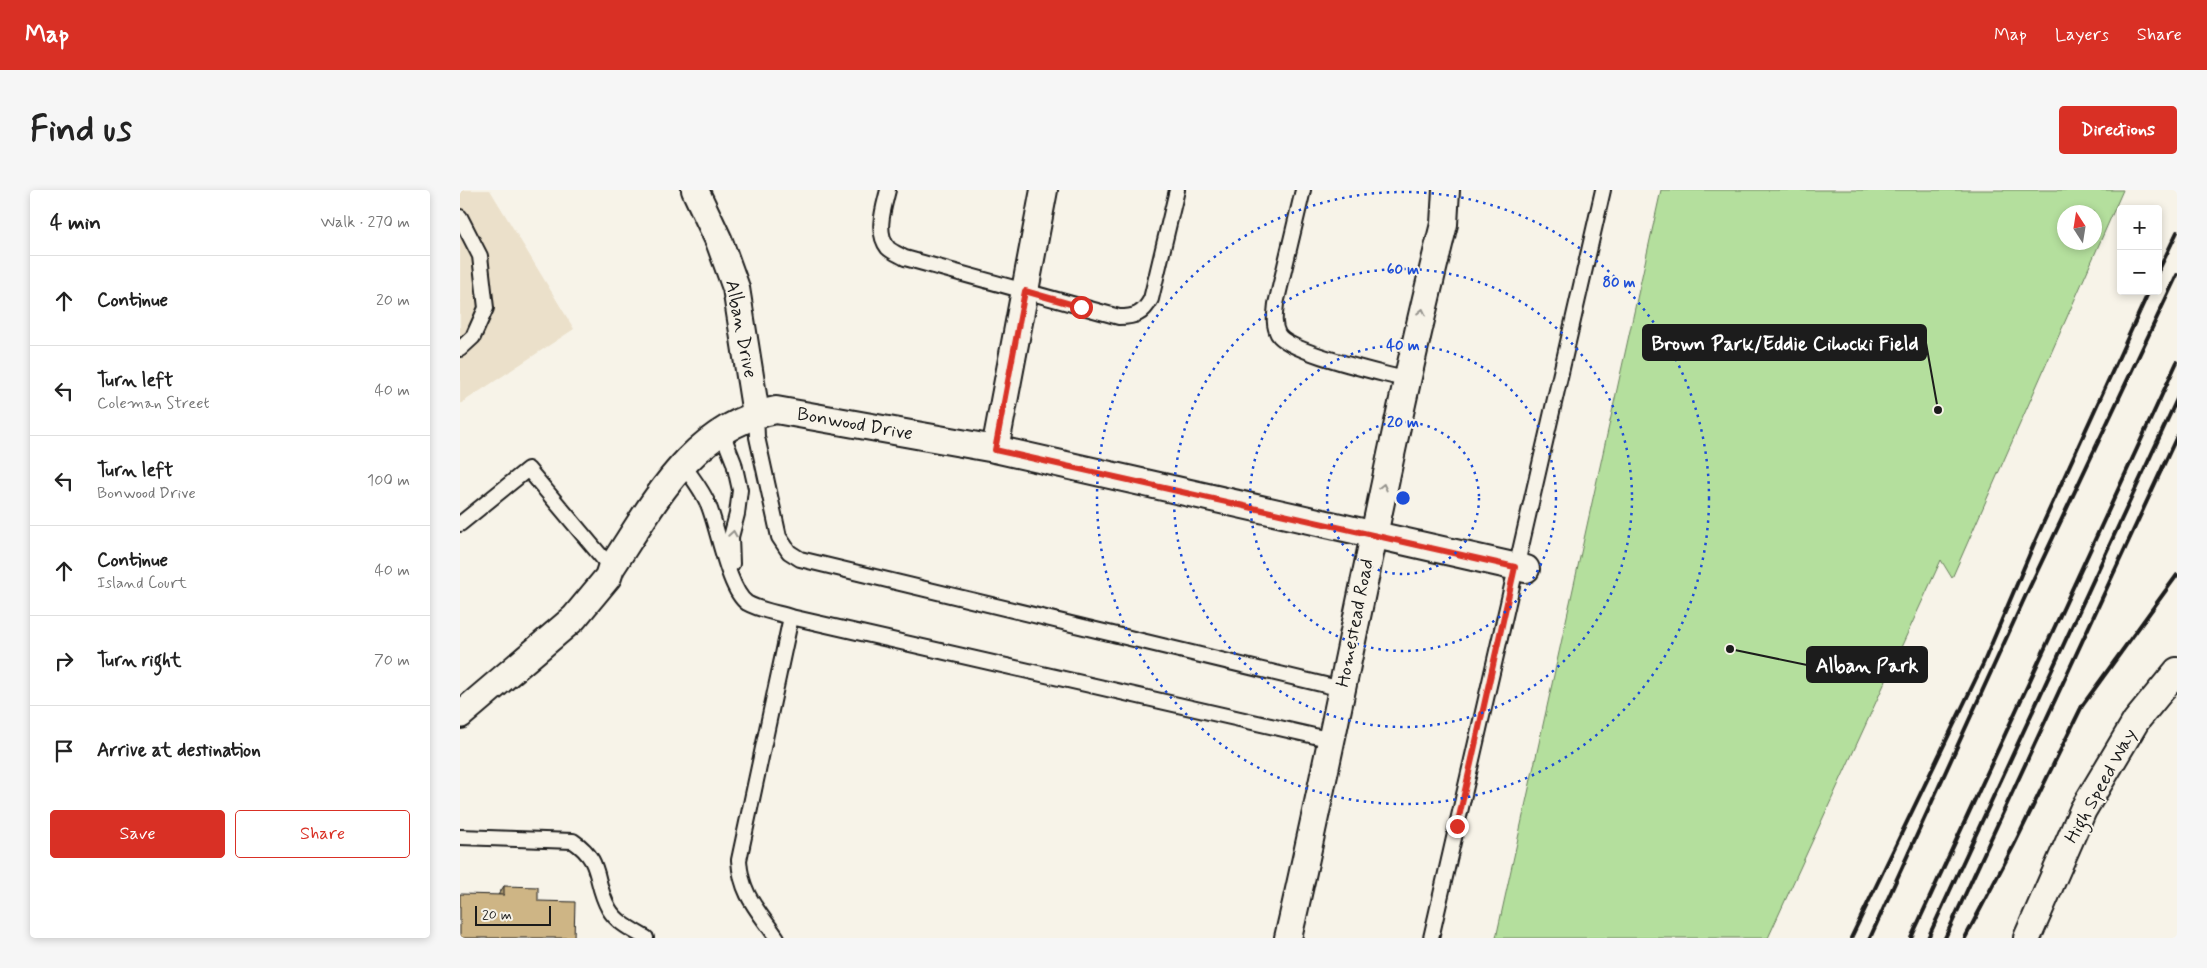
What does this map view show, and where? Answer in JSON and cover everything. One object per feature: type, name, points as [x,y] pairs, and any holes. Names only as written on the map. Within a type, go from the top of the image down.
[{"type":"street","name":"Alban Drive","points":[[695,190],[719,241],[736,288],[756,414]]},
{"type":"street","points":[[995,450],[1044,190]]},
{"type":"street","name":"Homestead Road","points":[[1288,938],[1332,740],[1372,535],[1444,224],[1446,190]]},
{"type":"street","name":"Bonwood Drive","points":[[460,715],[574,618],[608,577],[665,486],[696,451],[721,430],[756,414],[776,410],[995,450],[1520,568]]},
{"type":"street","name":"High Speed Way","points":[[2027,938],[2083,810],[2136,721],[2177,670]]},
{"type":"lane","points":[[888,190],[882,217],[882,236],[889,249],[905,258],[1119,317],[1134,317],[1146,309],[1151,299],[1177,190]]},
{"type":"lane","points":[[1303,190],[1276,304],[1274,322],[1279,335],[1287,342],[1312,354],[1407,380]]},
{"type":"lane","points":[[1431,938],[1520,568],[1603,190]]},
{"type":"lane","points":[[460,217],[480,256],[486,308],[473,337],[460,349]]},
{"type":"lane","points":[[756,414],[757,437],[779,537],[788,552],[800,559],[1342,688]]},
{"type":"lane","points":[[721,430],[734,463],[740,490],[732,537],[733,582]]},
{"type":"lane","points":[[683,466],[696,482],[708,504],[733,582],[740,595],[748,603],[791,617],[1332,740]]},
{"type":"lane","points":[[460,524],[528,469],[612,568]]},
{"type":"lane","points":[[777,938],[747,895],[740,877],[739,860],[791,617]]},
{"type":"lane","points":[[460,837],[573,841],[586,850],[595,862],[609,909],[621,923],[646,938]]},
{"type":"shaded area","points":[[460,190],[490,190],[574,329],[460,404]]},
{"type":"green space","points":[[1661,190],[2123,190],[2102,238],[2102,205],[2057,205],[2057,250],[2097,250],[1952,578],[1941,560],[1768,938],[1496,938]]},
{"type":"building","points":[[504,886],[538,887],[538,901],[575,902],[574,938],[460,938],[460,894],[504,895]]},
{"type":"railway","points":[[2162,264],[2177,232]]},
{"type":"railway","points":[[1870,938],[2025,597],[2177,275]]},
{"type":"railway","points":[[1851,938],[1983,664],[2036,539],[2147,295]]},
{"type":"railway","points":[[1911,938],[2177,362]]},
{"type":"railway","points":[[1928,938],[2177,399]]},
{"type":"railway","points":[[1945,938],[2177,436]]},
{"type":"railway","points":[[1965,938],[2014,845],[2082,706],[2177,575]]},
{"type":"place","name":"Brown Park/Eddie Cihocki Field","points":[[1938,410]]},
{"type":"place","name":"Alban Park","points":[[1730,649]]},
{"type":"route","points":[[1081,307],[1025,291],[995,450],[1515,567],[1457,826]]}]
